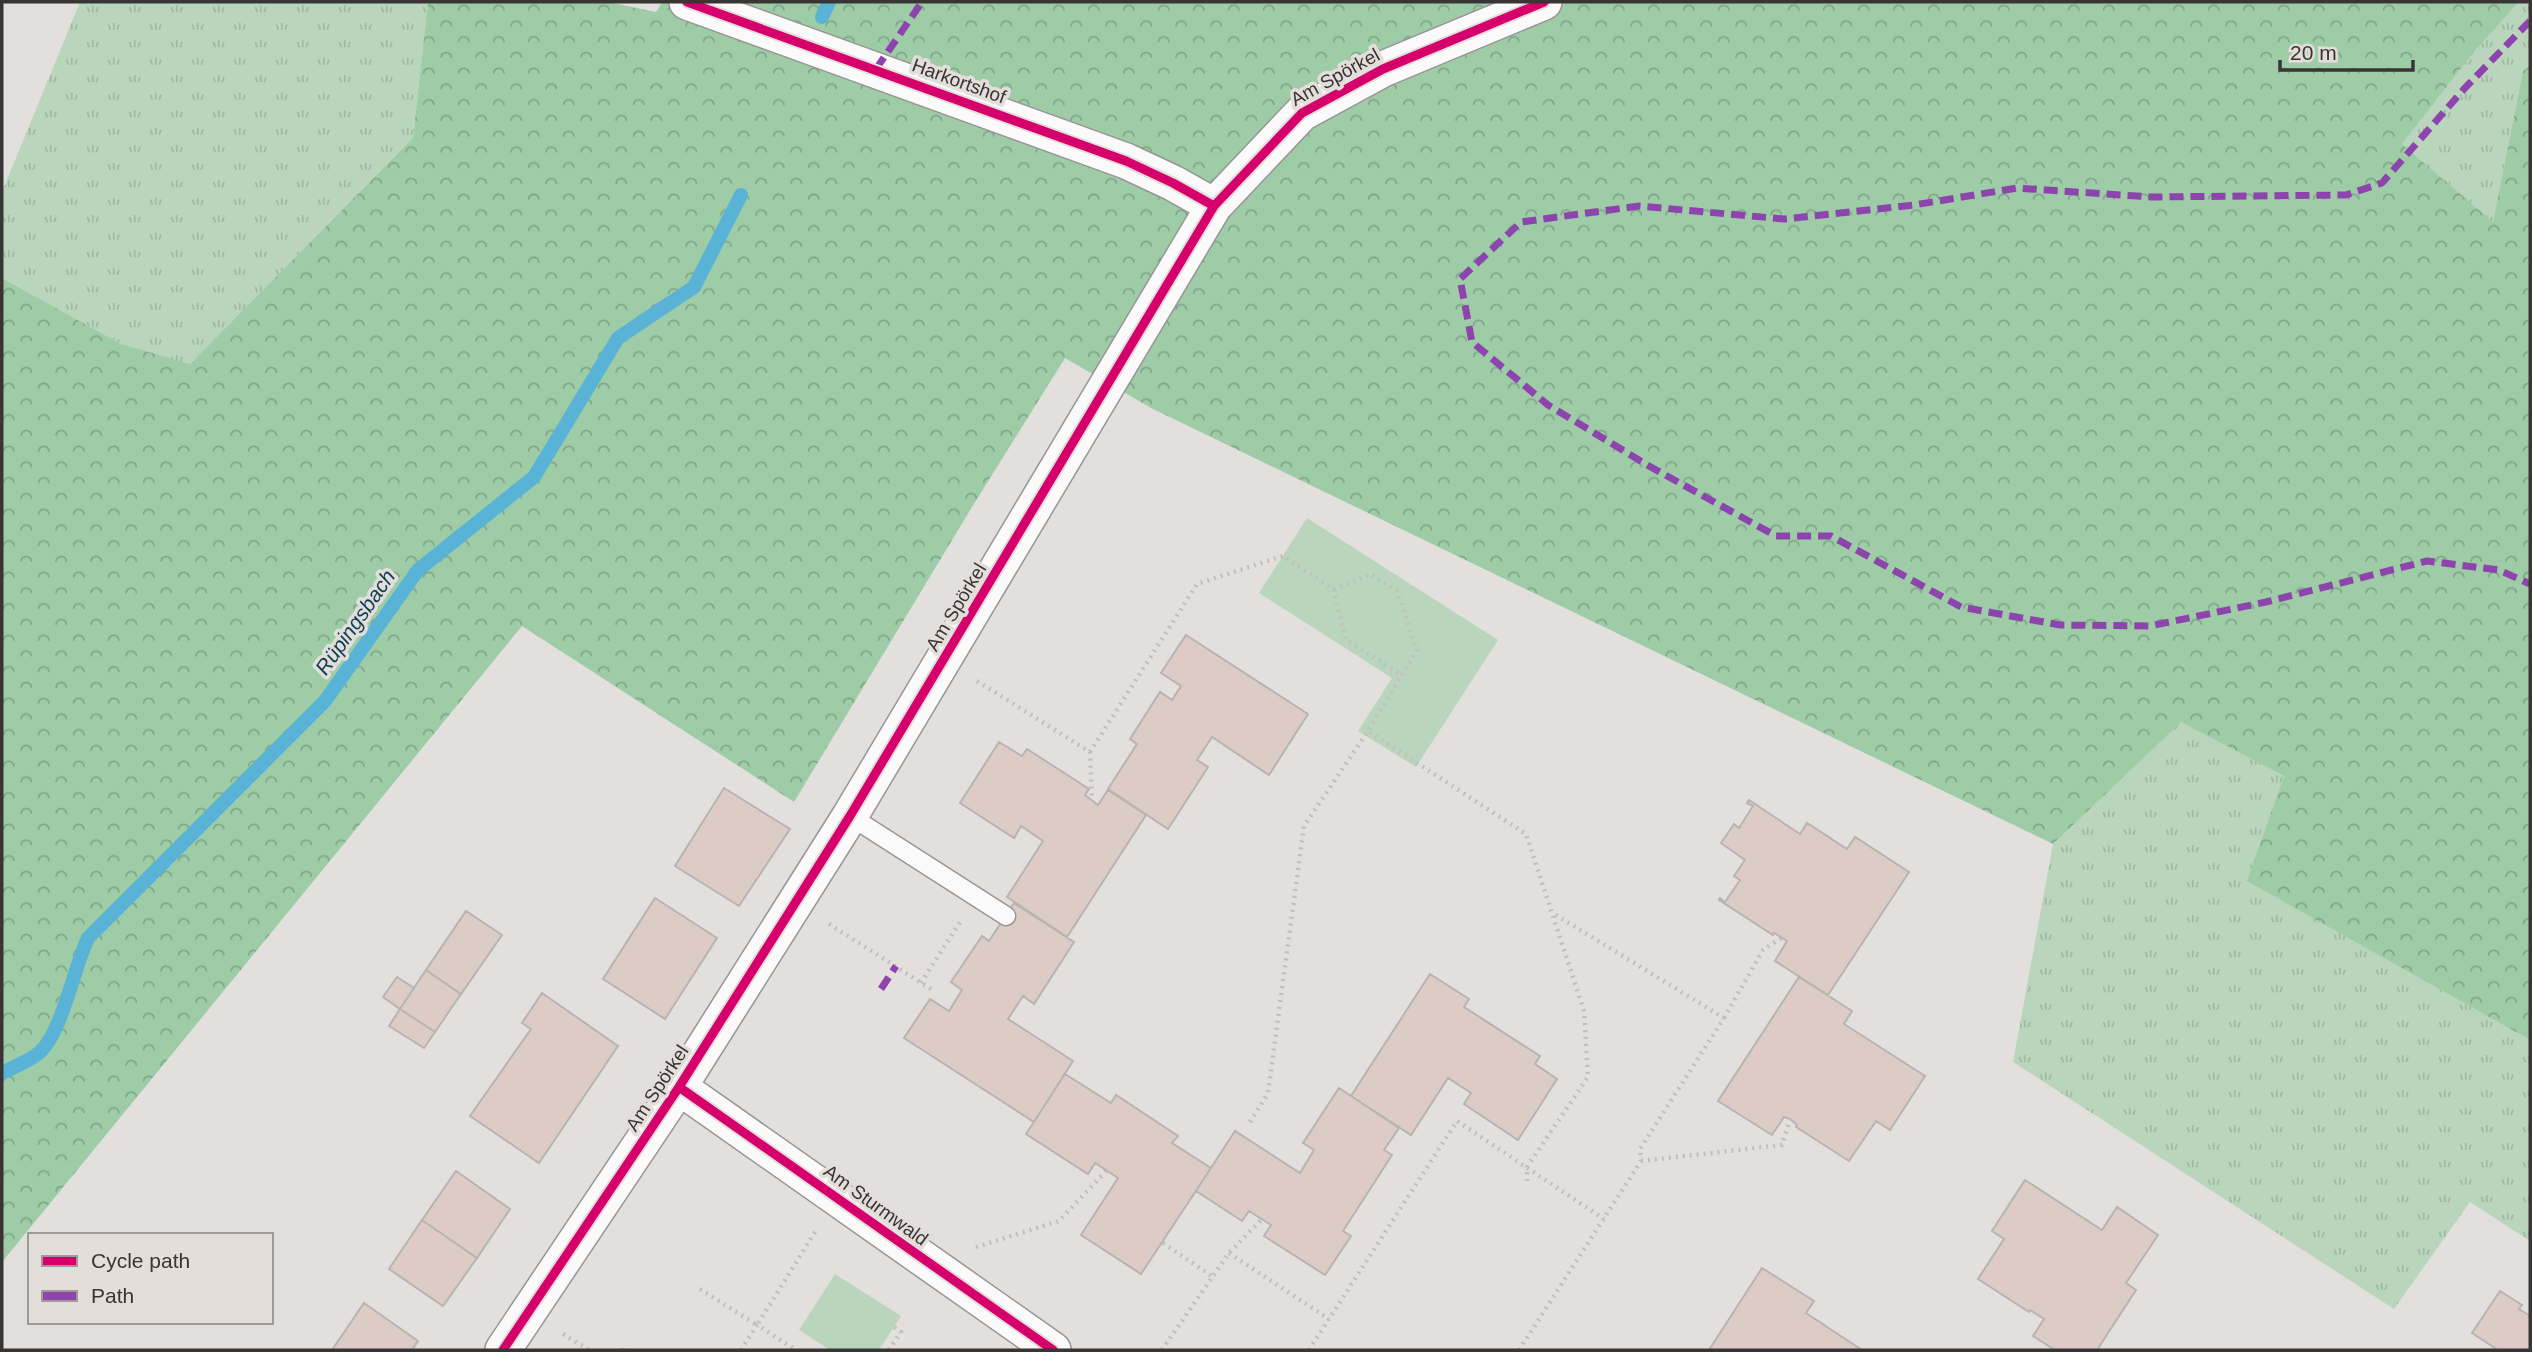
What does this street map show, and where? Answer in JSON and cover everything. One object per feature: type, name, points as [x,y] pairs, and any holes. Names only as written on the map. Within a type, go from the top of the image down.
[{"type":"street","name":"Harkortshof","points":[[687,2],[1126,161],[1214,206]]},
{"type":"street","name":"Am Spörkel","points":[[503,1350],[679,1087],[850,816],[1214,206],[1302,113],[1383,69],[1544,2]]},
{"type":"street","name":"Am Sturmwald","points":[[679,1087],[1053,1350]]},
{"type":"lane","points":[[850,816],[1006,916]]},
{"type":"path","points":[[1092,799],[1090,752],[1197,584],[1283,556],[1334,590],[1345,639],[1402,675]]},
{"type":"path","points":[[1250,1122],[1268,1093],[1304,826],[1368,731],[1417,650],[1397,591],[1370,574],[1334,590]]},
{"type":"path","points":[[944,660],[1090,752]]},
{"type":"path","points":[[1368,731],[1526,834],[1584,1012],[1588,1077],[1527,1167],[1527,1181]]},
{"type":"path","points":[[921,982],[976,897]]},
{"type":"path","points":[[796,902],[934,991]]},
{"type":"path","points":[[1553,914],[1724,1018]]},
{"type":"path","points":[[1520,1350],[1641,1161],[1640,1149],[1724,1018],[1763,950],[1781,938]]},
{"type":"path","points":[[1641,1161],[1782,1145],[1790,1119]]},
{"type":"path","points":[[1309,1350],[1457,1121],[1604,1219]]},
{"type":"path","points":[[925,1262],[1059,1221],[1107,1170]]},
{"type":"path","points":[[741,1350],[836,1198]]},
{"type":"path","points":[[1162,1350],[1229,1253],[1262,1219]]},
{"type":"path","points":[[1163,1243],[1213,1277]]},
{"type":"path","points":[[1229,1253],[1329,1319]]},
{"type":"path","points":[[700,1289],[796,1350]]},
{"type":"path","points":[[889,1350],[901,1332],[894,1327]]},
{"type":"green space","points":[[80,2],[428,2],[413,138],[189,365],[121,344],[2,278],[2,192]]},
{"type":"green space","points":[[428,2],[608,2],[656,12],[662,2],[2519,2],[2473,53],[2402,144],[2493,222],[2523,71],[2530,66],[2530,1040],[2247,881],[2284,776],[2181,722],[2053,844],[1151,408],[1065,358],[794,802],[522,626],[2,1262],[2,278],[121,344],[190,364],[413,138]]},
{"type":"green space","points":[[2519,2],[2530,2],[2530,66],[2523,71],[2493,223],[2402,144],[2473,53]]},
{"type":"green space","points":[[1307,518],[1498,640],[1416,767],[1358,731],[1392,678],[1259,593]]},
{"type":"green space","points":[[2180,721],[2284,776],[2248,881],[2530,1040],[2530,1241],[2470,1202],[2394,1309],[2013,1062],[2053,844]]},
{"type":"green space","points":[[835,1274],[901,1316],[879,1350],[830,1350],[799,1330]]},
{"type":"building","points":[[1186,635],[1308,714],[1269,775],[1212,737],[1197,760],[1208,767],[1168,829],[1108,789],[1137,744],[1130,739],[1160,692],[1172,700],[1181,686],[1161,673]]},
{"type":"building","points":[[999,742],[1022,756],[1027,749],[1089,789],[1085,795],[1098,805],[1108,790],[1146,815],[1067,937],[1007,897],[1043,841],[1021,826],[1014,838],[960,803]]},
{"type":"building","points":[[724,788],[790,829],[739,906],[675,866]]},
{"type":"building","points":[[1749,800],[1800,834],[1807,823],[1847,849],[1855,837],[1909,872],[1828,995],[1775,961],[1787,941],[1719,900],[1720,898],[1725,902],[1740,880],[1734,876],[1745,860],[1721,843],[1734,824],[1739,828],[1753,806],[1747,803]]},
{"type":"building","points":[[655,898],[717,938],[665,1019],[603,979]]},
{"type":"building","points":[[1014,903],[1074,942],[1034,1004],[1023,996],[1008,1019],[1073,1061],[1034,1122],[904,1038],[930,999],[949,1011],[962,990],[951,982],[982,936],[989,941]]},
{"type":"building","points":[[466,911],[502,935],[461,994],[426,970]]},
{"type":"building","points":[[426,970],[461,994],[435,1032],[400,1009]]},
{"type":"building","points":[[1430,974],[1469,999],[1464,1007],[1540,1056],[1535,1064],[1557,1079],[1518,1140],[1464,1104],[1471,1093],[1448,1078],[1411,1135],[1351,1096]]},
{"type":"building","points":[[397,977],[414,988],[400,1009],[383,997]]},
{"type":"building","points":[[1799,977],[1852,1011],[1844,1024],[1925,1076],[1890,1130],[1876,1121],[1849,1161],[1796,1127],[1790,1119],[1784,1117],[1772,1135],[1718,1101]]},
{"type":"building","points":[[542,993],[618,1046],[539,1163],[470,1116],[531,1029],[522,1023]]},
{"type":"building","points":[[400,1009],[435,1032],[424,1048],[389,1026]]},
{"type":"building","points":[[1065,1074],[1111,1103],[1116,1095],[1178,1136],[1172,1143],[1211,1168],[1141,1274],[1081,1235],[1118,1178],[1095,1163],[1088,1174],[1026,1134]]},
{"type":"building","points":[[1339,1088],[1399,1128],[1384,1150],[1392,1155],[1343,1231],[1351,1236],[1325,1275],[1264,1236],[1271,1225],[1249,1211],[1242,1221],[1196,1191],[1235,1131],[1300,1173],[1314,1150],[1303,1143]]},
{"type":"building","points":[[456,1171],[510,1209],[477,1258],[422,1220]]},
{"type":"building","points":[[2025,1180],[2102,1230],[2117,1207],[2158,1235],[2126,1283],[2136,1290],[2097,1350],[2055,1350],[2033,1336],[2044,1319],[1978,1279],[2004,1239],[1992,1231]]},
{"type":"building","points":[[422,1220],[477,1258],[443,1306],[389,1269]]},
{"type":"building","points":[[1762,1268],[1814,1301],[1806,1313],[1862,1350],[1709,1350]]},
{"type":"building","points":[[2500,1291],[2522,1305],[2519,1309],[2530,1316],[2530,1350],[2498,1350],[2472,1333]]},
{"type":"building","points":[[364,1303],[418,1341],[412,1350],[332,1350]]},
{"type":"waterway","name":"Rüpingsbach","points":[[822,17],[829,2]]},
{"type":"waterway","name":"Rüpingsbach","points":[[2,1073],[36,1055],[48,1043],[61,1015],[88,938],[325,701],[418,570],[534,477],[618,338],[694,287],[741,195]]},
{"type":"marked path","points":[[876,69],[922,2]]},
{"type":"marked path","points":[[2530,21],[2464,89],[2382,183],[2346,195],[2151,197],[2017,188],[1914,205],[1784,219],[1639,206],[1521,222],[1460,279],[1472,342],[1548,405],[1649,466],[1776,536],[1831,536],[1961,607],[2060,625],[2150,626],[2266,602],[2427,561],[2499,570],[2530,584]]},
{"type":"marked path","points":[[881,989],[896,966]]},
{"type":"cycle path","points":[[687,2],[1126,161],[1214,206]]},
{"type":"cycle path","points":[[503,1350],[679,1087],[850,816],[1214,206],[1302,113],[1383,69],[1544,2]]},
{"type":"cycle path","points":[[679,1087],[1053,1350]]}]
